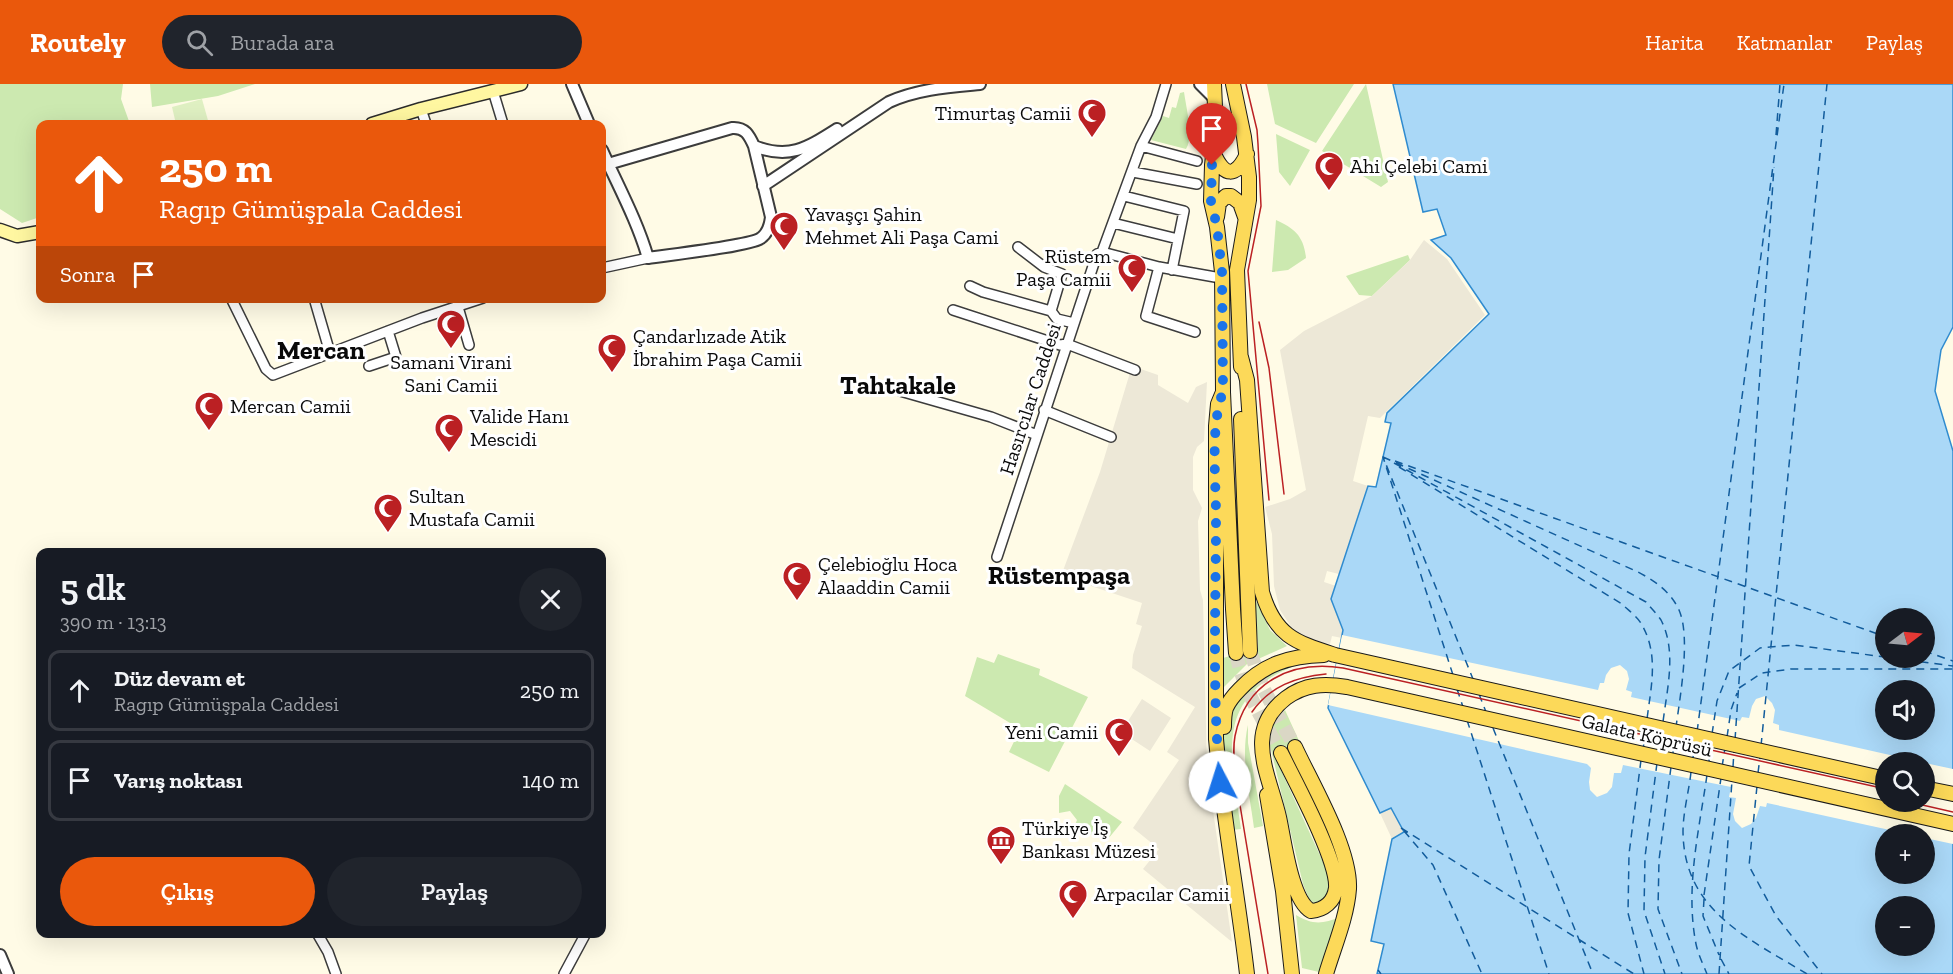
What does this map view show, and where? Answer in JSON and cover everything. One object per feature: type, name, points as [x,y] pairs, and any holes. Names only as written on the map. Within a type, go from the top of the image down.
[{"type":"main road","points":[[385,120],[521,84]]},
{"type":"main road","points":[[1214,84],[1216,130],[1211,201],[1217,227],[1222,272],[1223,392],[1233,609],[1243,652],[1241,357],[1237,270],[1249,200],[1247,154],[1232,87]]},
{"type":"main road","points":[[1213,152],[1220,167],[1224,171],[1231,172],[1243,163],[1247,154]]},
{"type":"main road","points":[[1217,227],[1219,203],[1226,196],[1236,198],[1246,219]]},
{"type":"main road","points":[[0,230],[17,236],[36,233]]},
{"type":"main road","points":[[1241,357],[1246,380],[1262,592],[1268,610],[1279,627],[1292,639],[1335,655]]},
{"type":"main road","points":[[1223,392],[1218,404],[1216,426],[1216,739],[1247,974]]},
{"type":"main road","points":[[1218,760],[1225,709],[1232,697],[1252,677],[1269,665],[1283,660],[1335,655]]},
{"type":"main road","name":"Galata Köprüsü","points":[[1335,655],[1875,777]]},
{"type":"main road","name":"Galata Köprüsü","points":[[1267,777],[1261,735],[1272,710],[1300,689],[1333,684],[1953,824]]},
{"type":"main road","points":[[1295,747],[1339,840],[1348,873],[1347,902],[1326,974]]},
{"type":"main road","points":[[1267,777],[1274,795],[1294,885],[1300,899],[1305,908],[1311,911],[1325,907],[1334,896],[1336,886],[1332,864],[1281,753]]},
{"type":"main road","points":[[1267,777],[1267,802],[1284,901],[1292,974]]},
{"type":"main road","points":[[1935,790],[1953,794]]},
{"type":"street","points":[[572,84],[587,120]]},
{"type":"street","points":[[754,146],[783,153],[801,150],[892,95],[928,84]]},
{"type":"street","points":[[763,186],[889,102],[931,89],[981,84]]},
{"type":"street","name":"Hasırcılar Caddesi","points":[[997,557],[1074,323],[1124,196],[1141,146],[1156,117],[1166,84]]},
{"type":"street","points":[[1200,84],[1215,99]]},
{"type":"street","points":[[493,91],[502,120]]},
{"type":"street","points":[[421,109],[425,120]]},
{"type":"street","points":[[606,165],[732,128],[744,129],[750,135],[754,146],[771,218],[769,228],[760,239],[606,267]]},
{"type":"street","points":[[1141,146],[1197,161]]},
{"type":"street","points":[[768,151],[766,168],[774,180]]},
{"type":"street","points":[[606,167],[634,218],[648,258]]},
{"type":"street","points":[[1133,172],[1197,184]]},
{"type":"street","points":[[1124,196],[1184,211],[1172,270]]},
{"type":"street","points":[[1113,223],[1178,239]]},
{"type":"street","points":[[1018,247],[1044,267],[1062,274],[1051,311]]},
{"type":"street","points":[[1100,253],[1172,270],[1215,277]]},
{"type":"street","points":[[1159,267],[1146,316],[1195,332]]},
{"type":"street","points":[[970,286],[983,292],[1051,311],[1057,319],[1074,323]]},
{"type":"street","points":[[233,303],[266,369],[273,375],[422,318],[469,303]]},
{"type":"street","points":[[315,303],[330,352]]},
{"type":"street","points":[[458,307],[469,345]]},
{"type":"street","points":[[953,310],[1060,345],[1067,344],[1135,370]]},
{"type":"street","points":[[369,366],[396,357],[388,331]]},
{"type":"street","points":[[900,391],[991,417],[1037,435]]},
{"type":"street","points":[[1044,410],[1111,437]]},
{"type":"street","points":[[320,938],[336,974]]},
{"type":"street","points":[[564,974],[583,938]]},
{"type":"street","points":[[0,955],[8,974]]},
{"type":"green space","points":[[0,84],[123,84],[121,99],[129,120],[36,120],[36,218],[22,223],[0,209]]},
{"type":"green space","points":[[150,84],[255,84],[218,96],[152,107]]},
{"type":"green space","points":[[1267,84],[1354,84],[1316,143],[1275,124]]},
{"type":"green space","points":[[1366,84],[1388,182],[1381,187],[1322,151]]},
{"type":"green space","points":[[1184,92],[1189,130],[1186,149],[1151,140],[1163,116],[1169,118],[1172,107],[1176,108],[1180,93]]},
{"type":"green space","points":[[202,99],[208,120],[175,120],[172,107]]},
{"type":"green space","points":[[1276,134],[1310,150],[1290,186],[1279,172]]},
{"type":"green space","points":[[1276,220],[1297,234],[1303,244],[1306,258],[1288,270],[1272,272]]},
{"type":"green space","points":[[1408,255],[1410,260],[1372,296],[1359,295],[1346,276]]},
{"type":"green space","points":[[1255,599],[1270,630],[1287,646],[1247,664],[1224,687],[1223,658],[1258,648]]},
{"type":"green space","points":[[998,654],[1040,669],[1039,675],[1088,697],[1049,772],[1009,752],[1020,729],[965,696],[977,657],[994,663]]},
{"type":"green space","points":[[1297,665],[1270,678],[1251,694],[1239,712],[1233,732],[1232,753],[1241,829],[1232,830],[1223,753],[1226,728],[1231,715],[1238,702],[1258,682],[1283,669]]},
{"type":"green space","points":[[1285,710],[1300,743],[1275,757],[1329,875],[1328,897],[1323,902],[1315,904],[1309,899],[1303,884],[1269,741],[1273,723]]},
{"type":"green space","points":[[1248,725],[1248,743],[1263,826],[1254,828],[1245,763]]},
{"type":"green space","points":[[1065,784],[1122,822],[1108,839],[1073,830],[1077,820],[1070,811],[1059,813],[1059,796]]},
{"type":"green space","points":[[1296,915],[1307,921],[1318,922],[1340,917],[1319,972],[1302,968]]},
{"type":"shaded area","points":[[1424,240],[1447,259],[1485,315],[1380,418],[1368,416],[1353,481],[1368,486],[1339,574],[1327,571],[1324,582],[1336,586],[1331,599],[1343,630],[1342,638],[1332,636],[1330,644],[1304,639],[1294,631],[1280,610],[1274,586],[1272,534],[1265,507],[1290,499],[1306,490],[1280,350],[1304,331],[1372,296],[1410,260]]},
{"type":"shaded area","points":[[1132,366],[1158,375],[1158,385],[1188,403],[1196,387],[1207,382],[1204,441],[1197,447],[1193,457],[1193,490],[1202,508],[1198,521],[1200,590],[1203,600],[1207,769],[1232,942],[1143,869],[1159,849],[1133,828],[1179,760],[1167,752],[1195,707],[1132,668],[1133,655],[1142,626],[1136,624],[1142,603],[1061,576],[1100,472]]},
{"type":"shaded area","points":[[1142,699],[1171,718],[1150,751],[1121,732]]},
{"type":"shaded area","points":[[1391,807],[1404,833],[1392,839],[1380,813]]},
{"type":"water","points":[[1393,84],[1953,84],[1953,327],[1941,350],[1935,391],[1953,451],[1953,974],[1377,974],[1384,944],[1371,941],[1392,839],[1404,832],[1391,808],[1380,813],[1328,708],[1343,630],[1331,599],[1368,486],[1376,487],[1391,423],[1385,422],[1387,413],[1489,314],[1451,258],[1431,240],[1446,235],[1437,209],[1423,212]]},
{"type":"pier","points":[[1342,635],[1598,690],[1600,683],[1604,683],[1611,668],[1620,665],[1627,671],[1629,679],[1626,690],[1632,692],[1631,697],[1740,721],[1742,717],[1749,718],[1756,699],[1765,696],[1775,710],[1773,723],[1779,725],[1779,730],[1877,752],[1875,812],[1935,812],[1935,765],[1953,769],[1953,844],[1935,840],[1935,824],[1875,824],[1875,827],[1767,803],[1766,807],[1760,806],[1751,824],[1742,828],[1735,821],[1733,814],[1736,798],[1729,797],[1731,787],[1623,765],[1621,773],[1614,773],[1612,787],[1607,793],[1597,797],[1590,790],[1591,768],[1587,764],[1328,705]]},
{"type":"ferry route","points":[[1776,135],[1780,84]]},
{"type":"ferry route","points":[[1697,732],[1784,84]]},
{"type":"ferry route","points":[[1761,746],[1827,84]]},
{"type":"ferry route","points":[[1735,740],[1774,167]]},
{"type":"ferry route","points":[[1383,457],[1638,572],[1662,588],[1679,610],[1684,635],[1684,667],[1676,727]]},
{"type":"ferry route","points":[[1453,675],[1383,457],[1473,679]]},
{"type":"ferry route","points":[[1395,461],[1875,633]]},
{"type":"ferry route","points":[[1394,463],[1646,602],[1661,620],[1669,644],[1670,670],[1663,722]]},
{"type":"ferry route","points":[[1399,467],[1622,604],[1636,617],[1642,625],[1651,648],[1652,683],[1647,719]]},
{"type":"ferry route","points":[[1712,734],[1717,701],[1729,671],[1760,648],[1794,645],[1953,666]]},
{"type":"ferry route","points":[[1935,655],[1953,661]]},
{"type":"ferry route","points":[[1739,688],[1762,673],[1791,669],[1953,669]]},
{"type":"ferry route","points":[[1457,689],[1463,707]]},
{"type":"ferry route","points":[[1727,737],[1731,710],[1737,693]]},
{"type":"ferry route","points":[[1479,694],[1486,712]]},
{"type":"ferry route","points":[[1467,720],[1549,974]]},
{"type":"ferry route","points":[[1493,728],[1593,974]]},
{"type":"ferry route","points":[[1643,749],[1646,730]]},
{"type":"ferry route","points":[[1659,752],[1661,736]]},
{"type":"ferry route","points":[[1673,753],[1675,737]]},
{"type":"ferry route","points":[[1693,758],[1695,742]]},
{"type":"ferry route","points":[[1709,761],[1711,745]]},
{"type":"ferry route","points":[[1722,767],[1725,748]]},
{"type":"ferry route","points":[[1733,767],[1734,750]]},
{"type":"ferry route","points":[[1758,773],[1760,757]]},
{"type":"ferry route","points":[[1641,760],[1629,854],[1628,913],[1644,974]]},
{"type":"ferry route","points":[[1657,763],[1645,857],[1644,911],[1665,974]]},
{"type":"ferry route","points":[[1671,767],[1659,860],[1658,909],[1682,974]]},
{"type":"ferry route","points":[[1691,772],[1683,832],[1686,859],[1694,882],[1707,902],[1723,919],[1763,948],[1807,974]]},
{"type":"ferry route","points":[[1707,775],[1694,860],[1692,902],[1696,944],[1707,974]]},
{"type":"ferry route","points":[[1704,895],[1721,778]]},
{"type":"ferry route","points":[[1719,974],[1732,780]]},
{"type":"ferry route","points":[[1757,786],[1749,866],[1776,916],[1822,974]]},
{"type":"ferry route","points":[[1401,828],[1634,974]]},
{"type":"ferry route","points":[[1404,831],[1433,865],[1482,974]]},
{"type":"ferry route","points":[[1704,899],[1703,916],[1719,955]]},
{"type":"ferry route","points":[[1721,959],[1729,974]]},
{"type":"ferry route","points":[[1378,970],[1381,974]]},
{"type":"tunnel","points":[[1250,651],[1263,688],[1295,747]]},
{"type":"tunnel","points":[[1236,653],[1249,692],[1281,753]]},
{"type":"tram line","points":[[1246,84],[1258,144],[1261,206],[1248,271],[1269,500]]},
{"type":"tram line","points":[[1259,322],[1269,368],[1284,494]]},
{"type":"tram line","points":[[1268,974],[1237,787],[1234,742],[1241,717],[1249,701],[1260,689],[1289,672],[1324,666],[1343,668],[1875,787]]},
{"type":"tram line","points":[[1252,712],[1259,703],[1284,684],[1326,674]]},
{"type":"tram line","points":[[1935,808],[1953,812]]},
{"type":"place","name":"Timurtaş Camii","points":[[1092,138]]},
{"type":"place","name":"Ahi Çelebi Cami","points":[[1329,192]]},
{"type":"place","name":"Yavaşçı Şahin Mehmet Ali Paşa Cami","points":[[784,252]]},
{"type":"place","name":"Rüstem Paşa Camii","points":[[1132,294]]},
{"type":"place","name":"Samani Virani Sani Camii","points":[[451,350]]},
{"type":"place","name":"Çandarlızade Atik İbrahim Paşa Camii","points":[[612,374]]},
{"type":"place","name":"Mercan Camii","points":[[209,432]]},
{"type":"place","name":"Valide Hanı Mescidi","points":[[449,454]]},
{"type":"place","name":"Sultan Mustafa Camii","points":[[388,534]]},
{"type":"place","name":"Çelebioğlu Hoca Alaaddin Camii","points":[[797,602]]},
{"type":"place","name":"Yeni Camii","points":[[1119,758]]},
{"type":"place","name":"Türkiye İş Bankası Müzesi","points":[[1001,866]]},
{"type":"place","name":"Arpacılar Camii","points":[[1073,920]]},
{"type":"district","name":"Mercan","points":[[321,350]]},
{"type":"district","name":"Tahtakale","points":[[898,385]]},
{"type":"district","name":"Rüstempaşa","points":[[1059,575]]},
{"type":"route","points":[[1212,165],[1211,201],[1217,227],[1222,272],[1223,392],[1218,404],[1216,426],[1215,484],[1216,739],[1220,782]]}]
